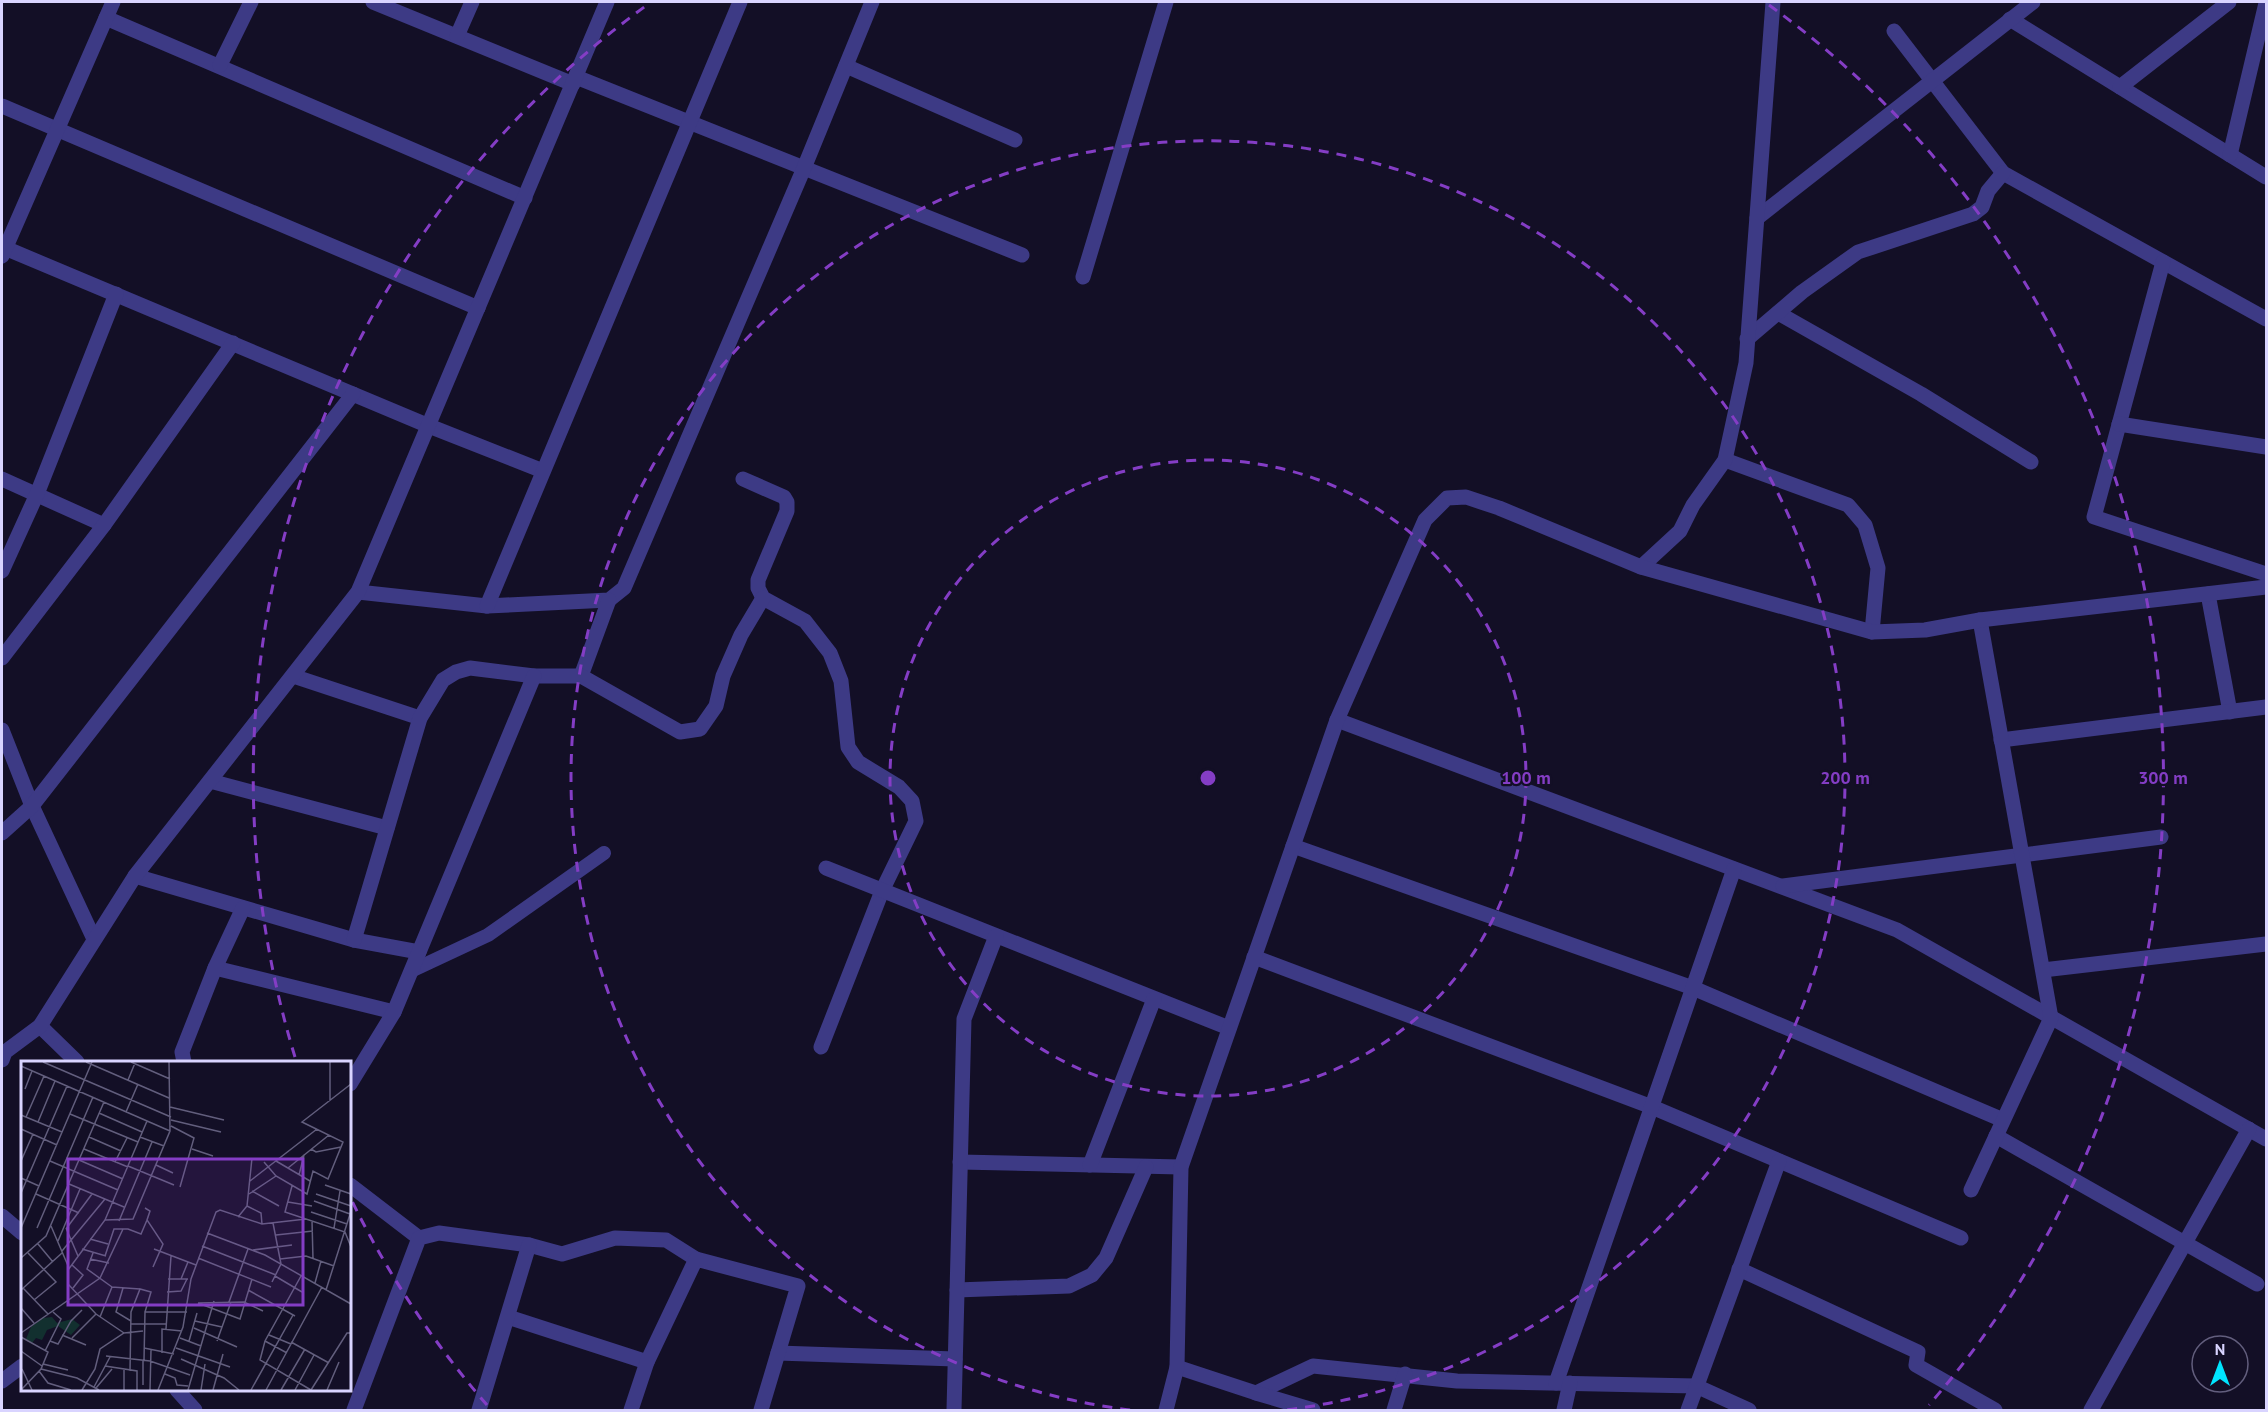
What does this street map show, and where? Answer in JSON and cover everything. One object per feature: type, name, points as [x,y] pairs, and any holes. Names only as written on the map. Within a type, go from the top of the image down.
[{"type":"street","points":[[113,2],[3,252],[116,294],[429,426],[543,471]]},
{"type":"street","points":[[220,65],[250,2]]},
{"type":"street","points":[[373,2],[457,36],[688,122],[1022,255]]},
{"type":"street","points":[[457,36],[472,2]]},
{"type":"street","points":[[3,1052],[40,1026],[135,876],[358,592],[607,2]]},
{"type":"street","points":[[487,606],[740,2]]},
{"type":"street","points":[[581,676],[609,600],[624,588],[804,168],[872,2]]},
{"type":"street","points":[[1083,277],[1166,2]]},
{"type":"street","points":[[1641,567],[1680,531],[1693,505],[1725,460],[1746,363],[1773,2]]},
{"type":"street","points":[[1757,218],[2033,2]]},
{"type":"street","points":[[2120,87],[2229,2]]},
{"type":"street","points":[[2230,155],[2266,3]]},
{"type":"street","points":[[106,18],[220,65],[525,198]]},
{"type":"street","points":[[2010,19],[2266,177]]},
{"type":"street","points":[[1894,31],[2003,172],[2266,319]]},
{"type":"street","points":[[846,66],[1015,140]]},
{"type":"street","points":[[2,106],[478,308]]},
{"type":"street","points":[[1747,339],[1802,292],[1858,252],[1973,214],[1982,207],[1988,191],[2003,172]]},
{"type":"street","points":[[2163,262],[2094,517],[2266,574]]},
{"type":"street","points":[[2,571],[37,494],[116,294]]},
{"type":"street","points":[[1778,313],[1921,394],[2031,462]]},
{"type":"street","points":[[2,658],[104,525],[233,344]]},
{"type":"street","points":[[2,833],[32,806],[353,394]]},
{"type":"street","points":[[2119,424],[2266,447]]},
{"type":"street","points":[[1725,460],[1848,505],[1865,525],[1878,568],[1872,632]]},
{"type":"street","points":[[2,479],[104,525]]},
{"type":"street","points":[[743,479],[784,497],[787,502],[787,511],[758,580],[758,588],[763,597],[805,621],[830,653],[841,681],[848,747],[858,762],[899,787],[912,801],[916,821],[882,891],[821,1047]]},
{"type":"street","points":[[1166,1410],[1178,1367],[1180,1167],[1337,720],[1425,520],[1447,498],[1466,497],[1499,508],[1641,567],[1872,632],[1925,630],[1980,620],[2266,587]]},
{"type":"street","points":[[358,592],[487,606],[609,600]]},
{"type":"street","points":[[2208,594],[2230,712]]},
{"type":"street","points":[[354,940],[420,718],[443,680],[456,672],[470,668],[534,676],[581,676],[680,732],[700,729],[716,706],[723,676],[741,634],[763,597]]},
{"type":"street","points":[[1971,1190],[2051,1018],[1980,620]]},
{"type":"street","points":[[293,676],[420,718]]},
{"type":"street","points":[[351,1082],[394,1012],[534,676]]},
{"type":"street","points":[[2001,740],[2266,707]]},
{"type":"street","points":[[1337,720],[1896,930],[2266,1139]]},
{"type":"street","points":[[2,730],[32,806],[94,939]]},
{"type":"street","points":[[210,781],[387,828]]},
{"type":"street","points":[[1779,886],[2161,837]]},
{"type":"street","points":[[1293,846],[1693,988],[2003,1120]]},
{"type":"street","points":[[826,868],[1229,1028]]},
{"type":"street","points":[[1564,1410],[1563,1383],[1652,1107],[1734,869]]},
{"type":"street","points":[[135,876],[354,940],[419,952]]},
{"type":"street","points":[[184,1061],[182,1052],[215,968],[243,908]]},
{"type":"street","points":[[954,1410],[963,1019],[996,936]]},
{"type":"street","points":[[2043,970],[2266,944]]},
{"type":"street","points":[[1254,957],[1652,1107],[1961,1238]]},
{"type":"street","points":[[215,968],[394,1012]]},
{"type":"street","points":[[1090,1165],[1154,999]]},
{"type":"street","points":[[40,1026],[76,1061]]},
{"type":"street","points":[[2091,1410],[2249,1129]]},
{"type":"street","points":[[1996,1136],[2257,1284]]},
{"type":"street","points":[[1688,1410],[1779,1161]]},
{"type":"street","points":[[960,1162],[1180,1167]]},
{"type":"street","points":[[957,1290],[1069,1286],[1092,1275],[1107,1258],[1146,1167]]},
{"type":"street","points":[[351,1186],[419,1238]]},
{"type":"street","points":[[2,1216],[21,1232]]},
{"type":"street","points":[[419,1238],[438,1233],[529,1245],[562,1254],[615,1238],[666,1240],[696,1259],[798,1286],[761,1410]]},
{"type":"street","points":[[354,1410],[419,1238]]},
{"type":"street","points":[[479,1410],[529,1245]]},
{"type":"street","points":[[631,1410],[647,1362],[696,1259]]},
{"type":"street","points":[[1739,1269],[1918,1352],[1916,1365],[1995,1410]]},
{"type":"street","points":[[508,1317],[647,1362]]},
{"type":"street","points":[[778,1353],[955,1359]]},
{"type":"street","points":[[1256,1393],[1312,1366],[1457,1381],[1696,1386],[1749,1410]]},
{"type":"street","points":[[2,1381],[21,1367]]},
{"type":"street","points":[[1178,1367],[1313,1410]]},
{"type":"street","points":[[1394,1410],[1405,1374]]},
{"type":"street","points":[[179,1391],[195,1410]]},
{"type":"lane","points":[[411,971],[488,935],[604,853]]}]
